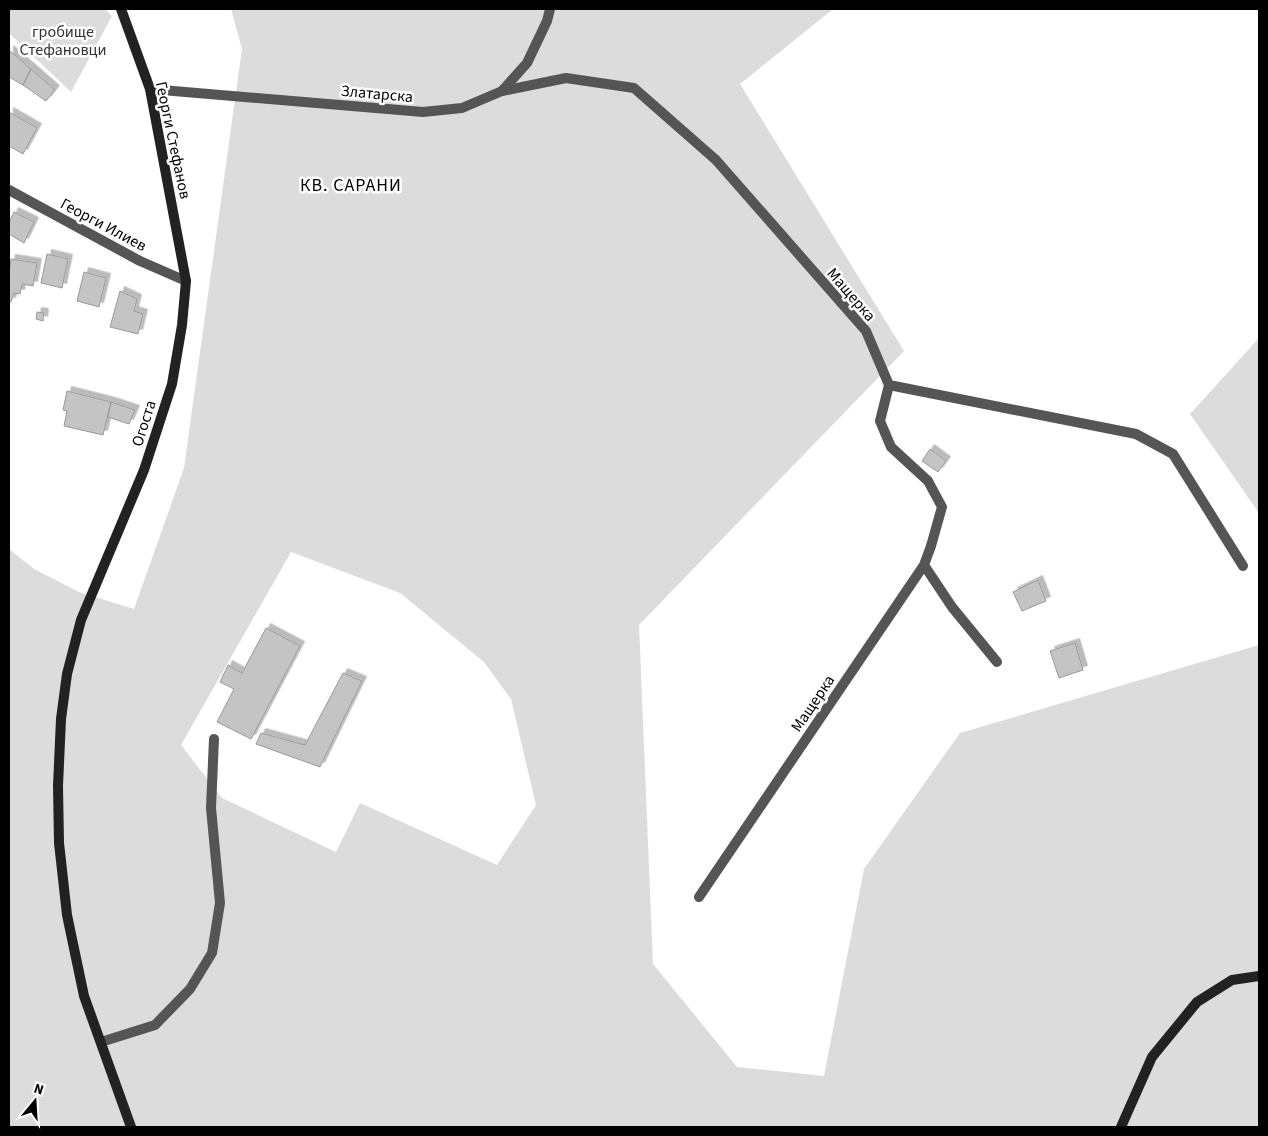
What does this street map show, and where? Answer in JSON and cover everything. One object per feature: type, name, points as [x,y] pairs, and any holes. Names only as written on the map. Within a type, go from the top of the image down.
[{"type":"street","name":"Георги Стефанов","points":[[120,9],[150,89],[186,281]]},
{"type":"street","name":"Златарска","points":[[150,89],[423,112],[462,108],[502,91],[527,63],[547,21],[550,9]]},
{"type":"street","name":"Мащерка","points":[[502,91],[566,78],[634,88],[716,160],[866,331],[889,385],[880,421],[891,447],[928,481],[942,508],[924,565],[699,897]]},
{"type":"street","name":"Георги Илиев","points":[[9,190],[140,261],[186,281]]},
{"type":"street","name":"Огоста","points":[[131,1127],[84,996],[67,915],[59,843],[58,786],[61,719],[67,674],[81,620],[144,470],[172,384],[182,325],[186,281]]},
{"type":"street","points":[[889,385],[1136,434],[1173,454],[1243,566]]},
{"type":"street","points":[[924,565],[952,607],[997,662]]},
{"type":"street","points":[[101,1042],[155,1025],[190,989],[212,953],[220,903],[211,808],[214,739]]},
{"type":"street","points":[[1121,1127],[1152,1057],[1197,1002],[1232,980],[1259,976]]},
{"type":"green space","name":"гробище Стефановци","points":[[9,9],[105,9],[112,16],[71,92],[9,33]]},
{"type":"green space","points":[[231,9],[833,9],[740,84],[904,351],[639,625],[653,964],[737,1067],[824,1076],[864,869],[960,733],[1259,645],[1259,1127],[9,1127],[9,549],[34,569],[79,592],[134,609],[184,468],[242,49]],"holes":[[[291,552],[400,593],[484,662],[511,699],[536,805],[497,865],[360,803],[336,852],[222,798],[181,745]]]},
{"type":"green space","points":[[1259,338],[1259,513],[1190,414]]},
{"type":"building","points":[[9,50],[31,69],[23,85],[9,77]]},
{"type":"building","points":[[31,69],[55,90],[46,101],[23,85]]},
{"type":"building","points":[[9,112],[37,128],[23,154],[9,146]]},
{"type":"building","points":[[14,212],[34,222],[24,243],[9,234],[9,223]]},
{"type":"building","points":[[47,254],[68,259],[62,288],[41,283]]},
{"type":"building","points":[[11,259],[37,263],[33,286],[22,284],[20,294],[14,293],[11,302],[9,302],[9,273]]},
{"type":"building","points":[[84,272],[106,278],[99,307],[77,301]]},
{"type":"building","points":[[120,291],[137,299],[134,311],[143,314],[138,334],[110,327]]},
{"type":"building","points":[[37,312],[44,313],[43,321],[36,319]]},
{"type":"building","points":[[67,391],[111,402],[103,435],[64,426],[67,411],[63,410]]},
{"type":"building","points":[[111,402],[135,410],[129,424],[108,417]]},
{"type":"building","points":[[930,449],[946,461],[938,472],[922,461]]},
{"type":"building","points":[[1038,580],[1046,601],[1022,611],[1013,592]]},
{"type":"building","points":[[266,628],[300,646],[251,739],[217,722],[234,689],[220,682],[228,665],[242,673]]},
{"type":"building","points":[[1075,643],[1083,670],[1059,678],[1050,651]]},
{"type":"building","points":[[343,673],[362,681],[320,767],[256,744],[261,733],[305,745]]},
{"type":"district","name":"КВ. САРАНИ","points":[[351,185]]}]
